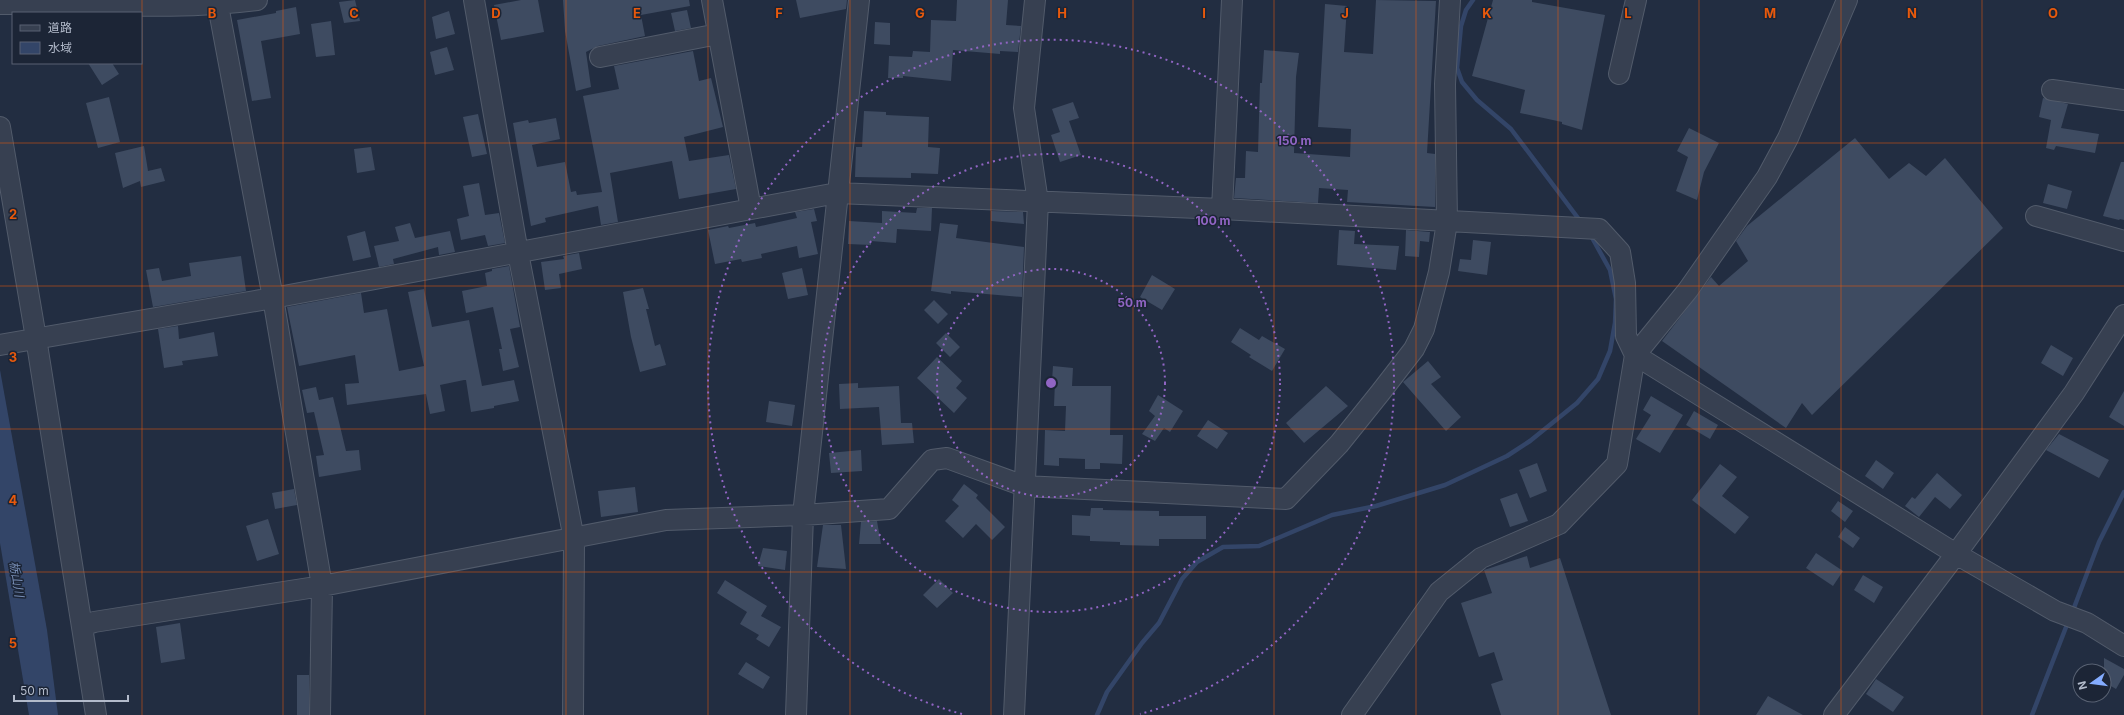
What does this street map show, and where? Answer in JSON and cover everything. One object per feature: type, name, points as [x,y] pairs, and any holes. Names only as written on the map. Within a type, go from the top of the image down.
[{"type":"street","points":[[0,4],[76,3],[158,6],[257,0]]},
{"type":"street","points":[[474,0],[518,253],[574,539],[573,715]]},
{"type":"street","points":[[712,0],[751,209]]},
{"type":"street","points":[[796,715],[803,515],[859,0]]},
{"type":"street","points":[[1014,715],[1038,202],[1024,108],[1035,0]]},
{"type":"street","points":[[1222,209],[1232,0]]},
{"type":"street","points":[[82,626],[94,622],[322,586],[574,539],[666,520],[803,515],[889,509],[932,460],[947,458],[1024,486],[1286,498],[1339,444],[1414,349],[1424,329],[1439,272],[1447,222],[1444,84],[1450,0]]},
{"type":"street","points":[[1619,74],[1636,0]]},
{"type":"street","points":[[1352,715],[1439,592],[1481,558],[1559,524],[1617,464],[1635,354],[1688,290],[1767,177],[1788,138],[1847,0]]},
{"type":"street","points":[[218,2],[273,298],[322,586],[320,715]]},
{"type":"street","points":[[600,57],[718,34]]},
{"type":"street","points":[[2052,90],[2124,100]]},
{"type":"street","points":[[0,127],[96,715]]},
{"type":"street","points":[[0,345],[273,298],[837,193],[1222,209],[1599,229],[1620,252],[1625,283],[1626,336],[1635,354],[1956,554],[2056,611],[2087,623],[2124,646]]},
{"type":"street","points":[[2036,216],[2124,241]]},
{"type":"street","points":[[1834,715],[1956,554],[2074,393],[2124,315]]},
{"type":"water","name":"栃山川","points":[[0,370],[47,630],[58,715],[29,715],[0,543]]},
{"type":"building","points":[[355,0],[360,21],[344,23],[339,2]]},
{"type":"building","points":[[521,0],[538,0],[544,32],[501,40],[494,5]]},
{"type":"building","points":[[563,0],[689,0],[690,6],[641,15],[645,36],[598,46],[586,52],[591,87],[576,91],[565,31]]},
{"type":"building","points":[[796,0],[847,0],[846,9],[800,18]]},
{"type":"building","points":[[957,0],[1008,0],[1006,25],[1021,26],[1018,52],[1000,51],[1000,54],[953,50],[951,81],[903,76],[903,78],[888,78],[889,56],[912,57],[913,51],[930,52],[931,20],[956,21]]},
{"type":"building","points":[[1376,0],[1436,1],[1427,153],[1435,154],[1435,207],[1347,202],[1348,190],[1319,188],[1318,203],[1234,198],[1236,178],[1245,178],[1246,151],[1258,152],[1260,83],[1262,83],[1264,50],[1299,53],[1296,77],[1294,153],[1350,157],[1351,129],[1318,127],[1325,4],[1347,6],[1344,52],[1373,54]]},
{"type":"building","points":[[1493,0],[1532,0],[1532,2],[1605,15],[1582,130],[1562,124],[1562,122],[1520,113],[1525,90],[1472,76]]},
{"type":"building","points":[[296,7],[300,34],[261,41],[271,98],[252,101],[237,20],[276,13],[276,11]]},
{"type":"building","points":[[687,10],[691,28],[675,31],[671,13]]},
{"type":"building","points":[[449,11],[455,34],[436,39],[432,17]]},
{"type":"building","points":[[331,21],[335,55],[316,57],[311,24]]},
{"type":"building","points":[[875,22],[890,23],[890,45],[874,44]]},
{"type":"building","points":[[447,47],[454,70],[435,75],[430,52]]},
{"type":"building","points":[[693,51],[699,81],[711,78],[723,127],[684,137],[689,161],[729,155],[736,189],[679,199],[672,161],[610,173],[618,222],[601,225],[598,206],[545,218],[546,222],[531,226],[513,123],[528,120],[529,123],[556,118],[560,139],[532,145],[537,167],[565,162],[571,192],[576,191],[577,195],[602,192],[583,96],[619,89],[614,66]]},
{"type":"building","points":[[89,64],[113,64],[119,74],[102,85]]},
{"type":"building","points":[[109,97],[120,142],[98,148],[86,103]]},
{"type":"building","points":[[2043,98],[2068,104],[2061,128],[2099,134],[2095,153],[2056,146],[2054,150],[2046,148],[2051,120],[2039,117]]},
{"type":"building","points":[[1073,102],[1079,118],[1069,121],[1081,155],[1060,162],[1051,135],[1060,132],[1052,109]]},
{"type":"building","points":[[864,111],[886,112],[886,115],[929,117],[928,147],[940,148],[938,174],[911,173],[911,178],[855,177],[856,147],[862,147]]},
{"type":"building","points":[[478,114],[487,154],[472,157],[463,117]]},
{"type":"building","points":[[1689,128],[1719,143],[1704,172],[1697,200],[1676,191],[1688,157],[1677,151]]},
{"type":"building","points":[[1855,138],[1889,179],[1909,163],[1926,176],[1945,158],[2003,228],[1812,415],[1802,403],[1786,428],[1662,341],[1711,277],[1719,286],[1748,261],[1736,241],[1747,226]]},
{"type":"building","points":[[144,146],[148,171],[161,168],[165,181],[141,187],[140,181],[123,188],[115,153]]},
{"type":"building","points":[[371,147],[375,170],[357,173],[354,149]]},
{"type":"building","points":[[2121,162],[2124,162],[2124,220],[2103,216]]},
{"type":"building","points":[[479,183],[485,215],[499,213],[505,243],[488,246],[485,235],[461,240],[457,219],[469,216],[463,186]]},
{"type":"building","points":[[2048,184],[2072,191],[2067,209],[2043,203]]},
{"type":"building","points":[[917,208],[932,208],[931,231],[897,229],[896,243],[871,241],[871,245],[848,244],[849,221],[882,223],[882,211],[916,213]]},
{"type":"building","points":[[814,209],[817,221],[811,222],[818,254],[799,258],[797,246],[761,254],[762,258],[742,262],[741,259],[715,264],[708,230],[755,223],[756,227],[797,218],[795,212]]},
{"type":"building","points":[[991,211],[1023,212],[1024,224],[991,221]]},
{"type":"building","points":[[410,223],[415,238],[450,231],[455,252],[439,255],[438,247],[393,259],[394,264],[379,267],[374,246],[399,241],[395,227]]},
{"type":"building","points":[[940,223],[958,225],[956,238],[1024,247],[1022,297],[951,291],[951,294],[931,291]]},
{"type":"building","points":[[1339,230],[1355,231],[1354,244],[1399,246],[1396,270],[1337,265]]},
{"type":"building","points":[[1406,230],[1430,232],[1429,242],[1420,241],[1419,257],[1405,256]]},
{"type":"building","points":[[365,231],[371,257],[353,261],[347,236]]},
{"type":"building","points":[[1473,240],[1491,242],[1487,275],[1458,271],[1460,259],[1471,260]]},
{"type":"building","points":[[579,253],[582,269],[559,274],[561,288],[545,290],[541,262],[564,259],[563,256]]},
{"type":"building","points":[[241,256],[246,291],[153,307],[146,270],[159,268],[162,281],[191,276],[189,263]]},
{"type":"building","points":[[509,266],[520,327],[510,329],[519,367],[503,371],[499,349],[502,349],[493,307],[466,313],[462,291],[487,286],[485,273],[492,271],[492,269]]},
{"type":"building","points":[[802,268],[808,295],[788,299],[782,273]]},
{"type":"building","points":[[1152,275],[1175,289],[1162,310],[1140,297]]},
{"type":"building","points":[[643,288],[649,309],[646,309],[655,346],[660,344],[666,365],[640,372],[631,337],[623,292]]},
{"type":"building","points":[[424,289],[432,327],[469,320],[482,386],[514,380],[519,401],[494,406],[494,408],[471,412],[466,380],[464,380],[440,385],[445,411],[430,414],[426,394],[347,405],[345,384],[359,383],[355,355],[299,366],[287,307],[361,293],[364,313],[387,309],[399,371],[424,366],[408,292]]},
{"type":"building","points":[[934,300],[948,314],[938,324],[924,310]]},
{"type":"building","points":[[178,326],[179,339],[214,332],[218,356],[182,361],[183,365],[164,368],[158,329]]},
{"type":"building","points":[[1240,328],[1259,340],[1262,336],[1285,349],[1272,371],[1249,357],[1251,355],[1231,342]]},
{"type":"building","points":[[946,333],[960,347],[950,357],[936,343]]},
{"type":"building","points":[[2051,345],[2073,358],[2063,376],[2041,363]]},
{"type":"building","points":[[937,357],[962,381],[956,388],[967,398],[954,413],[917,378]]},
{"type":"building","points":[[1428,361],[1441,377],[1431,384],[1461,417],[1446,431],[1403,382]]},
{"type":"building","points":[[1053,366],[1073,368],[1072,386],[1111,386],[1110,435],[1123,435],[1122,464],[1100,463],[1100,469],[1085,469],[1085,459],[1059,458],[1059,466],[1044,465],[1045,430],[1065,431],[1066,406],[1054,406],[1055,381],[1052,381]]},
{"type":"building","points":[[858,383],[858,388],[899,386],[901,423],[912,423],[914,443],[882,445],[879,407],[840,409],[839,384]]},
{"type":"building","points":[[1326,386],[1348,406],[1304,443],[1286,423]]},
{"type":"building","points":[[316,387],[319,400],[333,397],[346,451],[359,450],[361,470],[319,477],[316,456],[324,455],[314,412],[307,413],[302,390]]},
{"type":"building","points":[[2124,391],[2124,426],[2109,417]]},
{"type":"building","points":[[1158,395],[1183,411],[1170,432],[1164,428],[1155,441],[1142,434],[1155,416],[1149,411]]},
{"type":"building","points":[[1651,396],[1683,415],[1660,453],[1636,439],[1651,415],[1643,410]]},
{"type":"building","points":[[769,401],[795,405],[792,426],[766,422]]},
{"type":"building","points":[[1694,411],[1718,425],[1710,439],[1686,425]]},
{"type":"building","points":[[1208,420],[1228,433],[1217,449],[1197,436]]},
{"type":"building","points":[[2059,434],[2109,460],[2099,478],[2046,450]]},
{"type":"building","points":[[861,450],[862,471],[831,473],[829,453]]},
{"type":"building","points":[[1876,460],[1894,473],[1883,489],[1865,476]]},
{"type":"building","points":[[1537,463],[1547,491],[1530,498],[1519,470]]},
{"type":"building","points":[[1720,464],[1737,477],[1722,496],[1749,517],[1735,534],[1692,500]]},
{"type":"building","points":[[1937,473],[1962,495],[1950,509],[1935,497],[1919,517],[1905,506],[1912,497],[1915,499]]},
{"type":"building","points":[[964,484],[978,495],[976,498],[1005,527],[992,540],[976,524],[963,538],[945,521],[959,506],[952,500]]},
{"type":"building","points":[[635,487],[638,512],[601,517],[598,491]]},
{"type":"building","points":[[294,489],[297,505],[275,509],[272,493]]},
{"type":"building","points":[[1517,493],[1528,521],[1510,527],[1500,499]]},
{"type":"building","points":[[1838,501],[1853,511],[1845,522],[1831,511]]},
{"type":"building","points":[[1091,508],[1103,508],[1103,510],[1159,511],[1159,516],[1206,516],[1206,539],[1159,539],[1159,546],[1120,545],[1120,542],[1090,541],[1090,536],[1072,535],[1072,515],[1090,516]]},
{"type":"building","points":[[268,519],[279,554],[257,561],[246,526]]},
{"type":"building","points":[[877,521],[881,544],[859,544],[861,522]]},
{"type":"building","points":[[823,525],[841,525],[846,569],[817,567]]},
{"type":"building","points":[[1845,527],[1860,538],[1853,548],[1838,537]]},
{"type":"building","points":[[763,548],[787,551],[785,570],[758,566]]},
{"type":"building","points":[[1816,553],[1843,571],[1833,586],[1806,568]]},
{"type":"building","points":[[1527,556],[1530,568],[1560,558],[1611,715],[1501,715],[1491,684],[1503,680],[1494,652],[1479,657],[1461,603],[1492,593],[1484,570]]},
{"type":"building","points":[[1863,575],[1883,587],[1874,603],[1854,590]]},
{"type":"building","points":[[939,579],[953,593],[937,608],[923,595]]},
{"type":"building","points":[[725,580],[767,606],[761,616],[781,627],[769,647],[756,639],[759,635],[740,624],[747,612],[717,593]]},
{"type":"building","points":[[180,623],[185,659],[161,663],[156,627]]},
{"type":"building","points":[[2104,658],[2124,669],[2124,675],[2116,689],[2112,687],[2112,663],[2104,663]]},
{"type":"building","points":[[746,662],[770,677],[763,689],[738,674]]},
{"type":"building","points":[[297,675],[309,675],[309,715],[297,715]]},
{"type":"building","points":[[1876,679],[1904,697],[1893,712],[1866,694]]},
{"type":"building","points":[[1768,696],[1803,715],[1756,715]]},
{"type":"waterway","points":[[1473,0],[1466,10],[1461,26],[1457,68],[1462,82],[1477,100],[1511,129],[1581,222]]},
{"type":"waterway","points":[[1097,715],[1107,692],[1142,643],[1159,623],[1182,579],[1197,562],[1223,547],[1259,546],[1332,515],[1376,506],[1445,485],[1507,456],[1530,441],[1577,403],[1598,379],[1610,351],[1615,323],[1616,299],[1610,270],[1590,234]]},
{"type":"waterway","points":[[2072,613],[2099,542],[2124,492]]},
{"type":"waterway","points":[[2032,715],[2068,622]]}]
